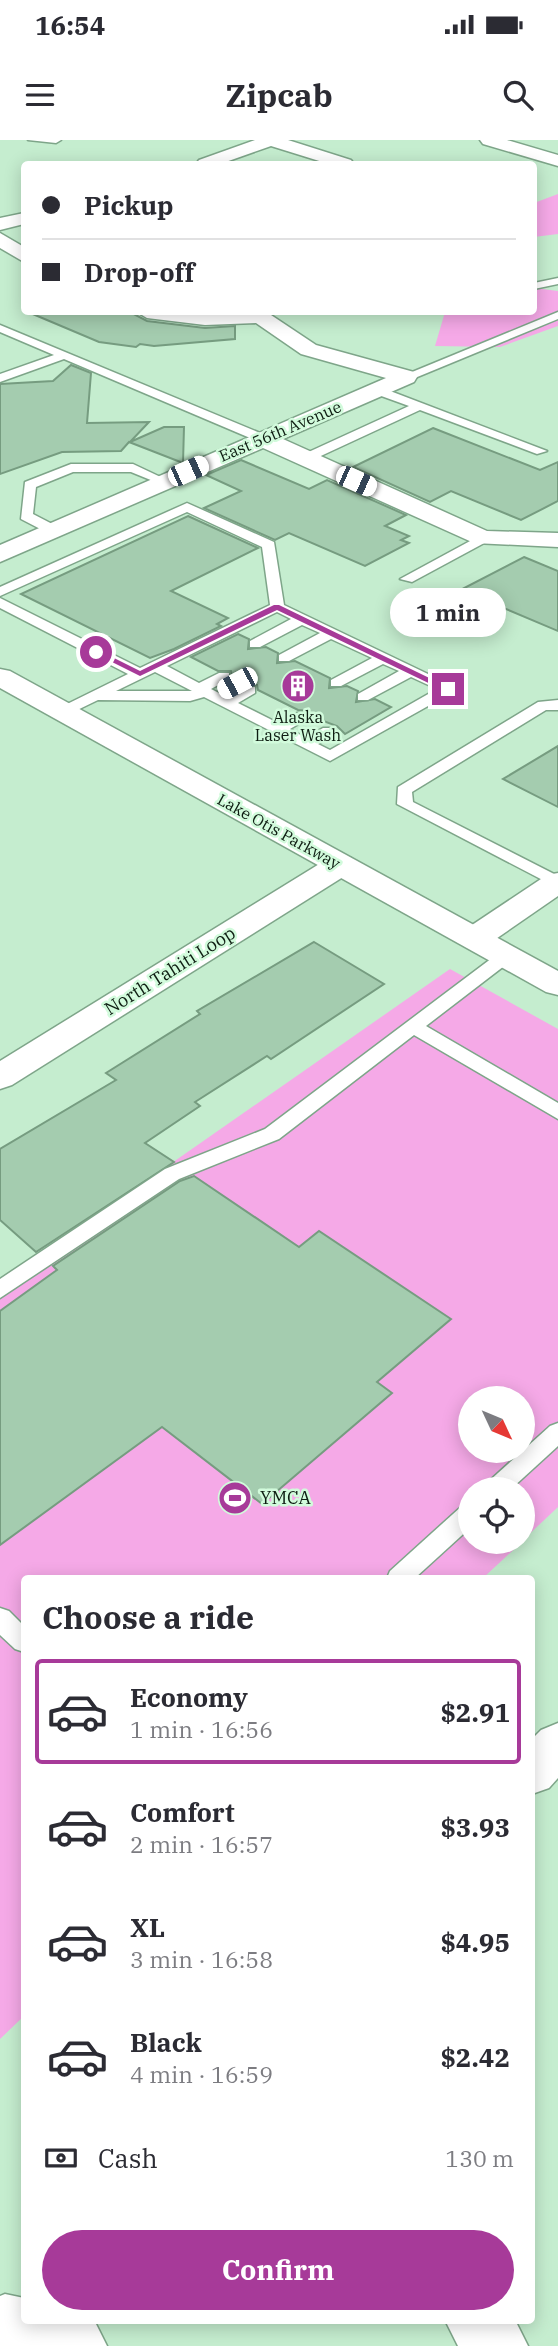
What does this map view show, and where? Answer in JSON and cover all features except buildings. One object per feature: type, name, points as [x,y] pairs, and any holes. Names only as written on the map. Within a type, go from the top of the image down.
[{"type":"street","points":[[213,161],[271,140],[336,161]]},
{"type":"street","points":[[489,140],[558,161]]},
{"type":"street","points":[[0,224],[21,220]]},
{"type":"street","points":[[0,239],[21,254]]},
{"type":"street","points":[[172,315],[205,319],[250,315]]},
{"type":"street","points":[[262,315],[297,344],[348,363],[371,365],[406,377]]},
{"type":"street","name":"East 56th Avenue","points":[[0,554],[406,377]]},
{"type":"street","points":[[261,438],[483,538],[558,540]]},
{"type":"street","name":"Lake Otis Parkway","points":[[0,677],[558,985]]},
{"type":"street","name":"North Tahiti Loop","points":[[4,1069],[340,864]]},
{"type":"street","points":[[475,938],[558,883]]},
{"type":"street","points":[[535,1769],[558,1745]]},
{"type":"street","points":[[0,2328],[5,2324],[70,2338],[77,2346]]},
{"type":"street","points":[[478,2324],[498,2346]]},
{"type":"lane","points":[[33,140],[56,140]]},
{"type":"lane","points":[[537,285],[558,281]]},
{"type":"lane","points":[[535,315],[541,323]]},
{"type":"lane","points":[[406,377],[558,315]]},
{"type":"lane","points":[[0,328],[261,438]]},
{"type":"lane","points":[[0,378],[64,355]]},
{"type":"lane","points":[[377,390],[541,451]]},
{"type":"lane","points":[[306,458],[421,405]]},
{"type":"lane","points":[[53,530],[26,516],[30,485],[71,468],[132,468],[187,507],[269,545],[276,607]]},
{"type":"lane","points":[[0,592],[187,507]]},
{"type":"lane","points":[[407,579],[483,538]]},
{"type":"lane","points":[[0,602],[140,674]]},
{"type":"lane","points":[[155,666],[330,756],[448,689],[276,607]]},
{"type":"lane","points":[[62,712],[276,607]]},
{"type":"lane","points":[[255,644],[302,620]]},
{"type":"lane","points":[[277,654],[332,633]]},
{"type":"lane","points":[[299,665],[332,633]]},
{"type":"lane","points":[[336,683],[383,658]]},
{"type":"lane","points":[[356,694],[404,668]]},
{"type":"lane","points":[[184,681],[207,669]]},
{"type":"lane","points":[[378,704],[425,678]]},
{"type":"lane","points":[[94,696],[211,695],[237,683],[211,695]]},
{"type":"lane","points":[[558,705],[543,705],[404,790],[404,804],[558,883]]},
{"type":"lane","points":[[277,729],[301,716],[277,729]]},
{"type":"lane","points":[[306,744],[329,731]]},
{"type":"lane","points":[[0,1290],[172,1174],[272,1134],[506,956]]},
{"type":"lane","points":[[413,1026],[558,1112]]},
{"type":"lane","points":[[509,1477],[558,1432]]},
{"type":"lane","points":[[402,1575],[458,1525]]},
{"type":"lane","points":[[0,1619],[21,1638]]},
{"type":"shaded area","points":[[558,194],[558,234],[537,237],[537,202]]},
{"type":"shaded area","points":[[537,288],[558,291],[558,326],[500,347],[435,346],[444,315],[537,315]]},
{"type":"shaded area","name":"YMCA","points":[[450,969],[558,1029],[558,1507],[535,1529],[535,1477],[458,1477],[458,1554],[509,1554],[486,1575],[21,1575],[21,2019],[0,2039],[0,1283]]},
{"type":"place","name":"Alaska Laser Wash","points":[[298,686]]},
{"type":"place","name":"YMCA","points":[[235,1498]]},
{"type":"route","points":[[96,652],[140,674],[276,607],[448,689]]}]
